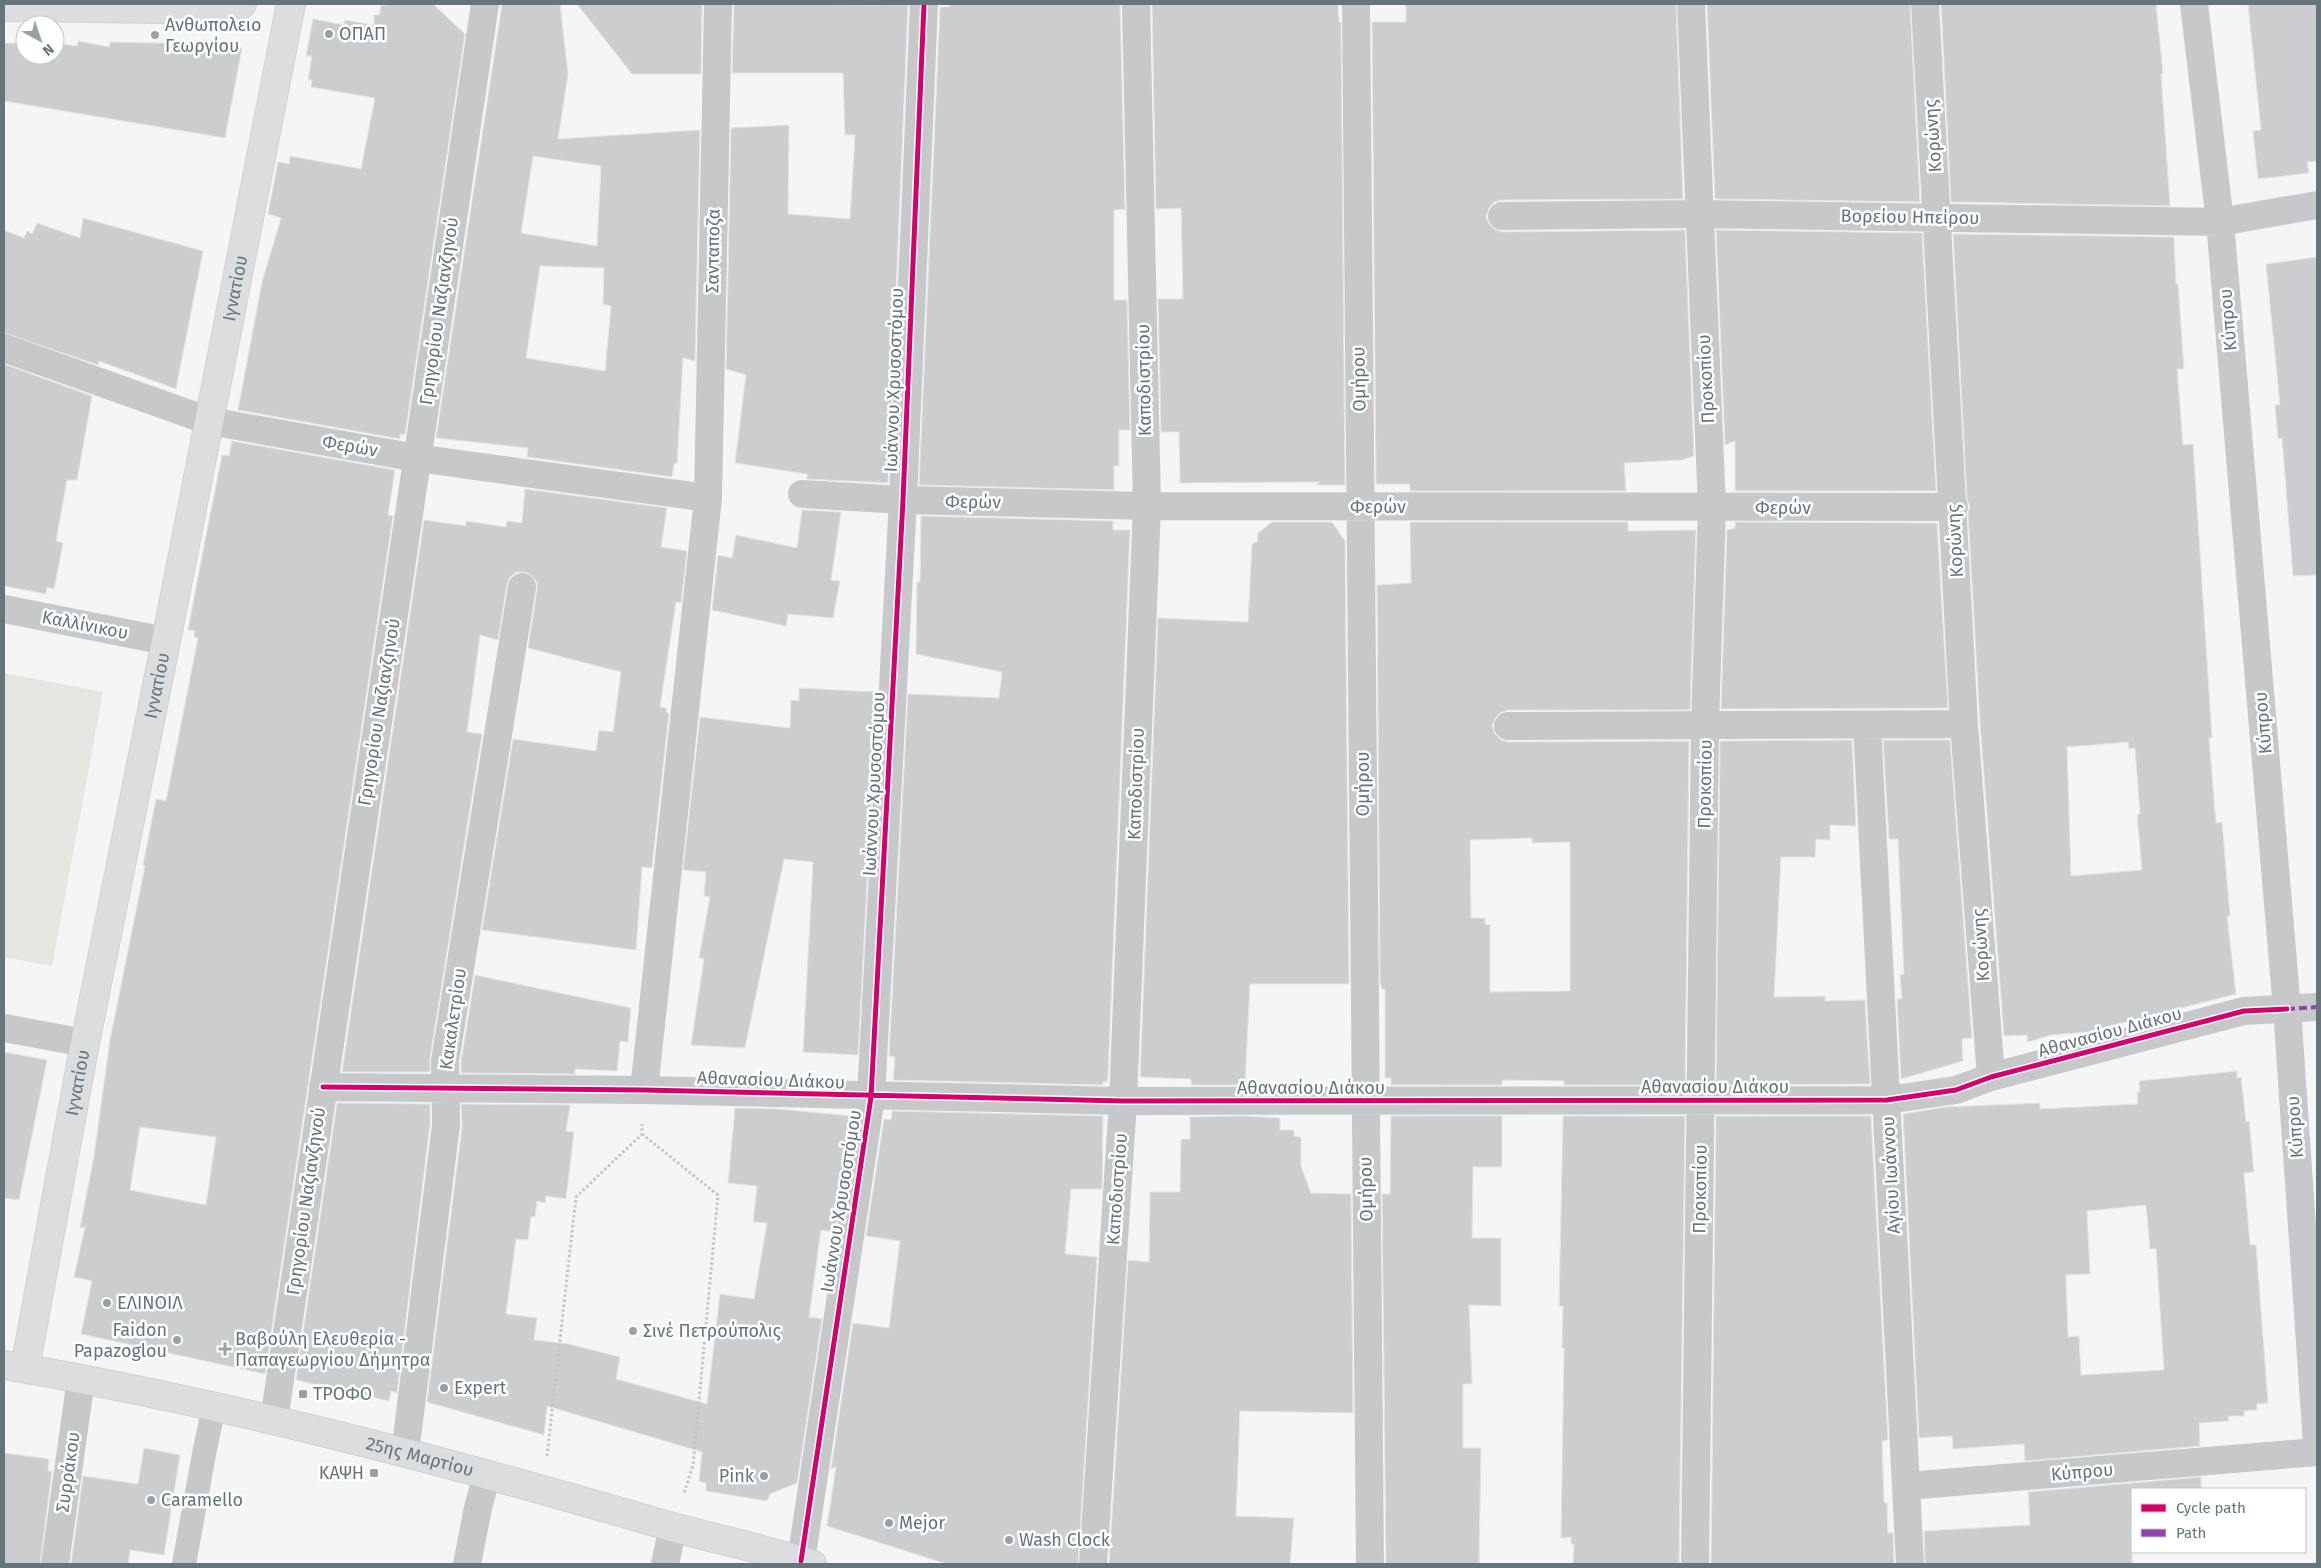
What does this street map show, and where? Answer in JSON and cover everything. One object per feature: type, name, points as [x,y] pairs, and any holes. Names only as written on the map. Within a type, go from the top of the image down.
[{"type":"street","points":[[16,6],[166,9],[242,4]]},
{"type":"street","name":"Ιγνατίου","points":[[14,1366],[85,1043],[291,4]]},
{"type":"street","name":"Γρηγορίου Ναζιανζηνού","points":[[274,1420],[484,4]]},
{"type":"street","name":"Σανταποζα","points":[[644,1090],[708,498],[718,4]]},
{"type":"street","name":"Ιωάννου Χρυσοστόμου","points":[[807,1562],[871,1097],[903,500],[924,4]]},
{"type":"street","name":"Καποδιστρίου","points":[[1093,1564],[1123,1101],[1147,506],[1136,4]]},
{"type":"street","name":"Ομήρου","points":[[1356,4],[1370,1564]]},
{"type":"street","name":"Προκοπίου","points":[[1691,4],[1698,214],[1712,508],[1705,724],[1694,1564]]},
{"type":"street","name":"Κορώνης","points":[[1925,4],[1954,507],[1964,724],[1991,1077]]},
{"type":"street","name":"Κύπρου","points":[[2194,4],[2220,222],[2287,1009],[2317,1444]]},
{"type":"street","name":"Βορείου Ηπείρου","points":[[1502,216],[1698,214],[2220,222],[2317,205]]},
{"type":"street","name":"Φερών","points":[[4,348],[209,421],[417,458],[708,498]]},
{"type":"street","name":"Φερών","points":[[802,494],[903,500],[1147,506],[1954,507]]},
{"type":"street","name":"Κακαλετρίου","points":[[405,1453],[446,1125],[445,1061],[522,587]]},
{"type":"street","name":"Καλλίνικου","points":[[4,609],[166,641]]},
{"type":"street","points":[[1508,726],[1705,724],[1867,726],[1964,724]]},
{"type":"street","name":"Αγίου Ιωάννου","points":[[1867,726],[1910,1564]]},
{"type":"street","name":"Αθανασίου Διάκου","points":[[322,1087],[644,1090],[871,1097],[1123,1101],[1887,1100],[1956,1090],[1991,1077],[2244,1012],[2317,1007]]},
{"type":"street","points":[[4,1028],[85,1043]]},
{"type":"street","name":"25ης Μαρτίου","points":[[14,1366],[274,1420],[544,1489],[672,1527],[807,1562]]},
{"type":"street","name":"Συρράκου","points":[[55,1564],[81,1379]]},
{"type":"street","name":"Κύπρου","points":[[1907,1486],[2317,1452]]},
{"type":"street","points":[[467,1564],[487,1474]]},
{"type":"street","points":[[665,1564],[672,1527]]},
{"type":"lane","points":[[184,1564],[214,1407]]},
{"type":"path","points":[[544,1489],[576,1197],[642,1134],[644,1090]]},
{"type":"path","points":[[642,1134],[718,1195],[693,1465],[672,1527]]},
{"type":"shaded area","points":[[4,673],[103,692],[52,966],[4,957]]},
{"type":"building","points":[[392,4],[433,4],[465,34],[405,435],[400,434],[400,439],[238,410],[262,282],[281,218],[268,214],[278,162],[289,164],[290,156],[361,169],[375,98],[311,87],[312,80],[308,80],[312,56],[306,56],[313,19],[344,25],[345,20],[374,25],[374,15],[379,15],[381,6]]},
{"type":"building","points":[[502,4],[560,4],[568,74],[558,139],[700,130],[695,361],[683,358],[677,464],[674,464],[672,477],[527,457],[528,448],[436,438]],"holes":[[[533,156],[601,166],[597,246],[521,233]],[[540,266],[604,268],[603,304],[611,306],[605,371],[526,358]]]},
{"type":"building","points":[[577,4],[702,4],[701,74],[632,74]]},
{"type":"building","points":[[734,4],[908,5],[888,483],[807,479],[807,474],[735,463],[746,375],[726,369],[731,128],[789,125],[788,214],[850,219],[855,135],[845,135],[843,73],[732,73]]},
{"type":"building","points":[[950,4],[1120,4],[1125,209],[1114,210],[1114,300],[1127,300],[1130,430],[1119,430],[1119,466],[1114,466],[1114,490],[919,485],[940,7],[950,7]]},
{"type":"building","points":[[1152,4],[1338,4],[1339,22],[1341,22],[1345,485],[1316,485],[1320,482],[1180,483],[1179,432],[1161,432],[1158,299],[1183,299],[1181,208],[1156,209]]},
{"type":"building","points":[[1406,4],[1676,4],[1683,199],[1502,200],[1494,202],[1489,208],[1486,217],[1494,229],[1502,232],[1685,230],[1694,456],[1682,460],[1624,463],[1626,491],[1410,491],[1410,484],[1376,484],[1372,22],[1406,22]]},
{"type":"building","points":[[1707,4],[1910,4],[1920,202],[1715,199]]},
{"type":"building","points":[[1941,4],[2156,4],[2163,73],[2161,74],[2170,206],[1951,202]]},
{"type":"building","points":[[2248,4],[2317,4],[2317,161],[2307,162],[2309,173],[2258,179],[2253,131],[2261,130]]},
{"type":"building","points":[[78,41],[109,47],[110,42],[210,44],[242,48],[225,138],[4,101],[4,43],[15,43],[15,65],[65,65],[65,44],[77,46]]},
{"type":"building","points":[[83,218],[203,251],[176,389],[99,361],[98,365],[4,333],[4,230],[24,238],[27,231],[32,234],[37,223],[80,238]]},
{"type":"building","points":[[1716,230],[1922,233],[1936,491],[1735,491],[1735,441],[1725,445]]},
{"type":"building","points":[[1953,234],[2174,237],[2176,284],[2178,284],[2184,369],[2177,369],[2183,445],[2193,444],[2212,738],[2209,738],[2216,823],[2222,822],[2230,916],[2227,916],[2236,994],[2087,1032],[2051,1035],[2028,1042],[2027,1035],[2004,1036],[1980,723],[1968,513],[1970,507],[1967,499]],"holes":[[[2128,742],[2129,749],[2135,748],[2140,814],[2137,815],[2142,870],[2071,876],[2067,747]]]},
{"type":"building","points":[[2317,257],[2317,575],[2293,576],[2282,438],[2278,439],[2275,405],[2280,405],[2266,264]]},
{"type":"building","points":[[4,364],[92,396],[77,480],[67,480],[56,541],[63,543],[54,589],[47,587],[46,594],[4,586]]},
{"type":"building","points":[[232,441],[395,470],[388,515],[393,516],[265,1374],[81,1334],[92,1281],[74,1277],[85,1227],[80,1228],[94,1156],[110,1040],[145,866],[143,865],[156,799],[166,801],[198,638],[194,637],[195,631],[188,630],[222,455],[229,456]],"holes":[[[140,1127],[216,1137],[206,1205],[130,1190]]]},
{"type":"building","points":[[525,489],[667,508],[661,547],[687,551],[681,603],[676,602],[660,707],[666,708],[666,712],[669,713],[652,868],[642,867],[636,950],[482,930],[513,739],[596,751],[599,730],[613,732],[621,672],[528,648],[537,582],[531,575],[525,572],[517,572],[510,577],[507,584],[498,640],[480,635],[467,732],[482,734],[430,1058],[430,1072],[342,1072],[424,520],[466,526],[466,521],[506,527],[507,521],[522,523]]},
{"type":"building","points":[[802,510],[841,512],[831,580],[840,581],[833,618],[788,614],[786,626],[712,610],[718,555],[732,558],[736,535],[797,548]]},
{"type":"building","points":[[921,516],[1113,521],[1113,530],[1130,530],[1108,1076],[1107,1082],[1103,1082],[1103,1085],[893,1080],[895,1057],[889,1056],[908,694],[999,698],[1002,672],[916,654],[917,582],[920,582]]},
{"type":"building","points":[[1272,522],[1332,522],[1345,541],[1349,984],[1250,984],[1245,1085],[1191,1085],[1191,1079],[1140,1077],[1158,618],[1248,622],[1252,544],[1257,542],[1258,533]]},
{"type":"building","points":[[1410,522],[1628,522],[1628,531],[1696,530],[1690,710],[1508,710],[1500,713],[1495,718],[1492,726],[1495,734],[1501,740],[1508,742],[1689,741],[1685,1085],[1564,1085],[1564,1081],[1502,1080],[1502,1085],[1391,1085],[1391,1078],[1385,1078],[1385,989],[1382,989],[1380,983],[1377,585],[1411,583]],"holes":[[[1532,838],[1532,843],[1570,842],[1570,991],[1490,992],[1490,925],[1485,924],[1485,918],[1471,918],[1470,840]]]},
{"type":"building","points":[[1735,522],[1937,523],[1948,708],[1721,709],[1727,530],[1735,528]]},
{"type":"building","points":[[799,688],[877,692],[858,1055],[803,1052],[813,862],[784,859],[745,1048],[691,1045],[704,959],[699,958],[710,897],[704,896],[706,872],[683,870],[700,717],[790,728],[791,700],[799,701]]},
{"type":"building","points":[[1852,740],[1856,826],[1830,825],[1830,840],[1816,839],[1815,857],[1781,857],[1774,997],[1825,996],[1825,1001],[1865,1000],[1870,1084],[1716,1085],[1720,741]]},
{"type":"building","points":[[1883,740],[1950,740],[1972,1038],[1962,1039],[1963,1061],[1901,1079],[1897,999],[1902,999],[1900,975],[1904,974],[1898,839],[1889,839]]},
{"type":"building","points":[[475,975],[631,1008],[628,1042],[620,1041],[617,1071],[575,1069],[575,1074],[461,1073],[461,1062]]},
{"type":"building","points":[[4,1052],[47,1060],[19,1200],[4,1198]]},
{"type":"building","points":[[2237,1071],[2237,1078],[2241,1077],[2246,1122],[2249,1121],[2254,1172],[2244,1173],[2250,1245],[2256,1245],[2268,1403],[2257,1404],[2257,1410],[2244,1411],[2244,1416],[2228,1416],[2229,1421],[2199,1423],[2200,1446],[2025,1461],[2024,1444],[1953,1449],[1952,1436],[1919,1438],[1903,1114],[1946,1107],[2040,1103],[2040,1109],[2138,1104],[2137,1092],[2140,1092],[2139,1081]],"holes":[[[2146,1205],[2150,1249],[2156,1248],[2164,1370],[2081,1375],[2079,1336],[2068,1337],[2066,1275],[2090,1274],[2087,1211]]]},
{"type":"building","points":[[337,1103],[430,1104],[430,1124],[397,1393],[391,1391],[389,1401],[296,1380]]},
{"type":"building","points":[[461,1104],[570,1105],[566,1131],[574,1132],[566,1199],[546,1196],[545,1203],[537,1201],[535,1217],[531,1216],[528,1240],[516,1239],[506,1314],[537,1318],[534,1340],[569,1344],[620,1357],[616,1379],[707,1404],[720,1294],[754,1299],[767,1223],[753,1222],[757,1186],[728,1183],[735,1108],[779,1109],[852,1116],[835,1232],[821,1230],[809,1317],[822,1319],[797,1483],[770,1494],[767,1501],[706,1491],[706,1483],[699,1481],[702,1452],[547,1406],[544,1435],[427,1402],[462,1127]]},
{"type":"building","points":[[892,1111],[1103,1116],[1102,1189],[1071,1189],[1065,1254],[1097,1257],[1078,1564],[947,1564],[827,1526],[836,1467],[831,1469],[853,1323],[889,1328],[900,1241],[866,1236],[884,1119],[891,1120]]},
{"type":"building","points":[[1244,1116],[1280,1118],[1280,1130],[1294,1130],[1294,1136],[1301,1137],[1301,1166],[1311,1193],[1351,1194],[1353,1413],[1240,1411],[1236,1516],[1294,1518],[1290,1564],[1109,1564],[1128,1260],[1149,1262],[1150,1192],[1180,1192],[1181,1139],[1190,1139],[1190,1117]]},
{"type":"building","points":[[1391,1116],[1502,1116],[1502,1167],[1473,1167],[1472,1238],[1501,1238],[1501,1306],[1469,1305],[1472,1384],[1463,1384],[1463,1448],[1481,1448],[1479,1564],[1386,1564],[1382,1194],[1390,1194]]},
{"type":"building","points":[[1563,1116],[1685,1116],[1679,1564],[1573,1564],[1574,1544],[1571,1544],[1571,1537],[1561,1538],[1564,1348],[1562,1348],[1563,1306],[1559,1306]]},
{"type":"building","points":[[1716,1116],[1871,1116],[1888,1440],[1882,1441],[1884,1503],[1887,1503],[1888,1533],[1893,1533],[1894,1564],[1711,1564]]},
{"type":"building","points":[[144,1448],[180,1455],[164,1555],[130,1550],[128,1564],[71,1564],[83,1476],[138,1484]]},
{"type":"building","points":[[4,1453],[49,1459],[48,1471],[52,1471],[40,1564],[4,1564]]},
{"type":"building","points":[[2201,1477],[2201,1488],[2131,1488],[2132,1564],[1925,1564],[1924,1531],[2030,1525],[2028,1492]]},
{"type":"marked path","points":[[2287,1009],[2317,1007]]},
{"type":"cycle path","points":[[801,1561],[871,1097],[903,500],[924,4]]},
{"type":"cycle path","points":[[323,1087],[644,1090],[1123,1101],[1887,1100],[1956,1090],[1991,1077],[2244,1011],[2287,1009]]},
{"type":"place","name":"ΟΠΑΠ","points":[[329,34]]},
{"type":"place","name":"Ανθωπολειο Γεωργίου","points":[[155,35]]},
{"type":"place","name":"ΕΛΙΝΟΙΛ","points":[[107,1303]]},
{"type":"place","name":"Σινέ Πετρούπολις","points":[[633,1331]]},
{"type":"place","name":"Faidon Papazoglou","points":[[177,1340]]},
{"type":"place","name":"Βαβούλη Ελευθερία - Παπαγεωργίου Δήμητρα","points":[[225,1349]]},
{"type":"place","name":"Expert","points":[[444,1388]]},
{"type":"place","name":"ΤΡΟΦΟ","points":[[303,1394]]},
{"type":"place","name":"ΚΑΨΗ","points":[[374,1473]]},
{"type":"place","name":"Pink","points":[[764,1476]]},
{"type":"place","name":"Caramello","points":[[151,1500]]},
{"type":"place","name":"Mejor","points":[[889,1523]]},
{"type":"place","name":"Wash Clock","points":[[1009,1540]]}]
